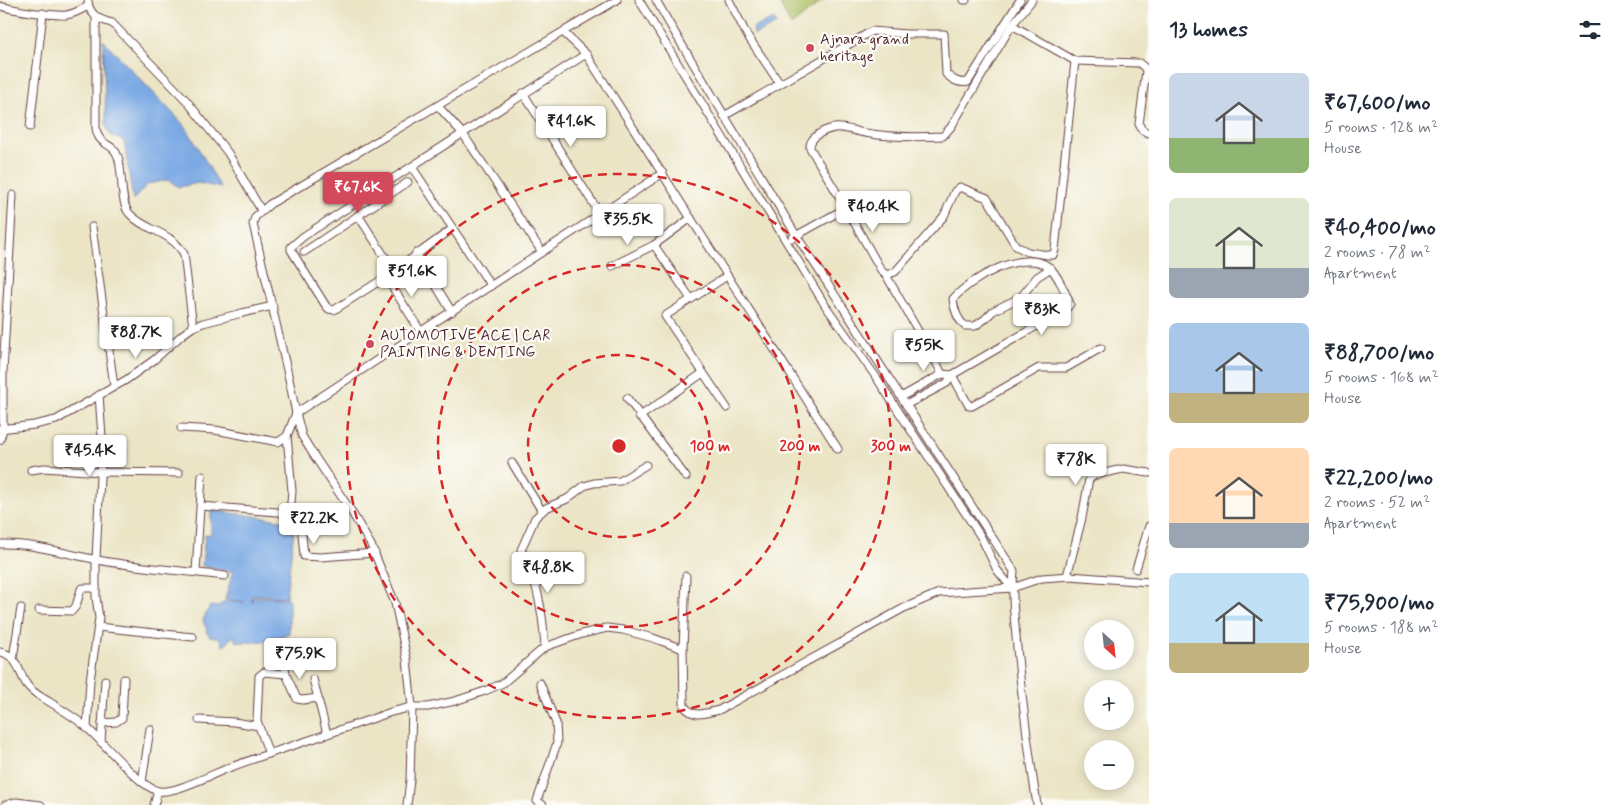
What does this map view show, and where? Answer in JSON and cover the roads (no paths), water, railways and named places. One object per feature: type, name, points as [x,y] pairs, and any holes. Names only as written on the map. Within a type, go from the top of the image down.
[{"type":"street","points":[[407,805],[410,780],[412,707],[407,659],[399,620],[389,586],[375,553],[351,511],[302,436],[254,217],[261,210],[290,192],[618,0]]},
{"type":"street","points":[[639,0],[825,305],[876,377],[981,537],[997,570],[1012,588]]},
{"type":"street","points":[[656,0],[796,236],[1014,571],[1012,588],[1028,753],[1037,805]]},
{"type":"street","points":[[728,0],[748,36],[780,84]]},
{"type":"street","points":[[724,116],[872,31],[906,34],[944,34],[946,74],[952,80],[962,83],[968,82],[1020,0]]},
{"type":"street","points":[[929,350],[886,275],[880,270],[810,148],[810,142],[814,137],[834,128],[850,128],[866,134],[943,136],[951,127],[1012,25],[1032,0]]},
{"type":"street","points":[[0,6],[67,15],[74,13],[88,3],[96,17],[112,23],[186,100],[228,153],[261,210]]},
{"type":"street","points":[[30,127],[43,13]]},
{"type":"street","points":[[96,17],[97,136],[102,142],[112,147],[117,154],[125,206],[129,214],[136,220],[172,239],[179,245],[184,254],[193,327]]},
{"type":"street","points":[[1012,25],[1075,61],[1139,63],[1144,66],[1146,71],[1139,124],[1142,130],[1149,133]]},
{"type":"street","points":[[563,32],[586,54],[838,449]]},
{"type":"street","points":[[452,229],[386,277],[334,310],[329,309],[294,255],[291,247],[294,243],[586,54]]},
{"type":"street","points":[[886,275],[895,272],[944,216],[955,191],[960,187],[988,198],[1016,246],[1028,252],[1053,255],[1056,250],[1075,61]]},
{"type":"street","points":[[523,94],[600,214]]},
{"type":"street","points":[[438,106],[463,134],[542,252]]},
{"type":"street","points":[[412,167],[491,286]]},
{"type":"street","points":[[290,513],[292,491],[287,436],[296,413],[663,173]]},
{"type":"street","points":[[304,252],[408,182]]},
{"type":"street","points":[[0,440],[13,195]]},
{"type":"street","points":[[350,207],[394,271]]},
{"type":"street","points":[[786,241],[846,208]]},
{"type":"street","points":[[612,266],[654,245],[691,218]]},
{"type":"street","points":[[92,227],[114,386]]},
{"type":"street","points":[[654,245],[691,299]]},
{"type":"street","points":[[416,254],[452,312]]},
{"type":"street","points":[[906,405],[947,383],[952,376],[1066,309],[1070,304],[1051,268],[1032,260],[1007,265],[989,272],[973,281],[960,292],[953,300],[953,306],[962,323],[968,327],[980,322],[993,311],[1021,297],[1037,277],[1051,268]]},
{"type":"street","points":[[727,276],[665,316],[727,408]]},
{"type":"street","points":[[386,277],[420,332]]},
{"type":"street","points":[[1,429],[56,420],[154,360],[182,334],[193,327],[273,306]]},
{"type":"street","points":[[901,397],[942,374],[952,376],[969,406],[972,406],[1039,368],[1066,368],[1100,348]]},
{"type":"street","points":[[934,358],[942,374]]},
{"type":"street","points":[[639,417],[703,373]]},
{"type":"street","points":[[87,728],[90,681],[99,618],[96,559],[102,437],[99,395]]},
{"type":"street","points":[[626,398],[686,477]]},
{"type":"street","points":[[181,428],[215,430],[278,442],[287,436]]},
{"type":"street","points":[[512,463],[542,511]]},
{"type":"street","points":[[544,647],[544,622],[528,563],[521,550],[535,518],[542,511],[567,499],[584,486],[620,481],[646,465]]},
{"type":"street","points":[[31,470],[44,468],[101,472],[179,473]]},
{"type":"street","points":[[1067,576],[1082,518],[1089,479],[1095,475],[1123,469],[1149,473]]},
{"type":"street","points":[[196,572],[202,476]]},
{"type":"street","points":[[200,506],[290,513],[300,512],[304,556],[320,557],[375,553]]},
{"type":"street","points":[[1136,569],[1149,526]]},
{"type":"street","points":[[0,544],[14,544],[56,550],[96,559],[225,576]]},
{"type":"street","points":[[686,576],[683,648],[684,706],[690,712],[702,714],[719,710],[904,608],[939,593],[1012,588],[1042,578],[1067,576],[1149,582]]},
{"type":"street","points":[[38,610],[72,611],[76,606],[80,589],[96,588]]},
{"type":"street","points":[[13,658],[21,608]]},
{"type":"street","points":[[98,627],[193,637]]},
{"type":"street","points":[[0,652],[7,653],[13,658],[34,693],[72,715],[142,782],[158,791],[173,790],[269,754],[391,712],[455,701],[485,691],[503,683],[544,647],[607,628],[623,630],[683,648]]},
{"type":"street","points":[[284,659],[286,674],[297,699],[318,698]]},
{"type":"street","points":[[269,754],[257,716],[259,676],[264,672],[286,674]]},
{"type":"street","points":[[102,723],[116,722],[122,718],[124,679]]},
{"type":"street","points":[[313,679],[327,734]]},
{"type":"street","points":[[101,742],[105,680]]},
{"type":"street","points":[[538,804],[557,743],[556,723],[540,683]]},
{"type":"street","points":[[199,720],[259,726]]},
{"type":"street","points":[[142,782],[150,729]]},
{"type":"street","points":[[154,805],[158,791]]},
{"type":"street","points":[[4,804],[16,802],[41,805]]},
{"type":"water","points":[[774,19],[777,24],[754,35],[753,28]]},
{"type":"water","points":[[103,40],[186,127],[221,188],[199,183],[179,187],[168,180],[148,184],[133,200],[124,141],[111,136],[106,126]]},
{"type":"water","points":[[211,510],[295,522],[286,597],[252,595],[252,603],[253,597],[287,598],[289,600],[289,633],[270,640],[255,642],[241,642],[235,641],[236,637],[230,638],[227,644],[223,646],[220,638],[209,636],[203,620],[210,606],[218,607],[225,601],[244,602],[225,599],[233,572],[202,566],[205,535],[211,534]]},
{"type":"place","name":"Ajnara grand heritage","points":[[810,48]]},
{"type":"place","name":"AUTOMOTIVE ACE | CAR PAINTING & DENTING","points":[[370,344]]}]
